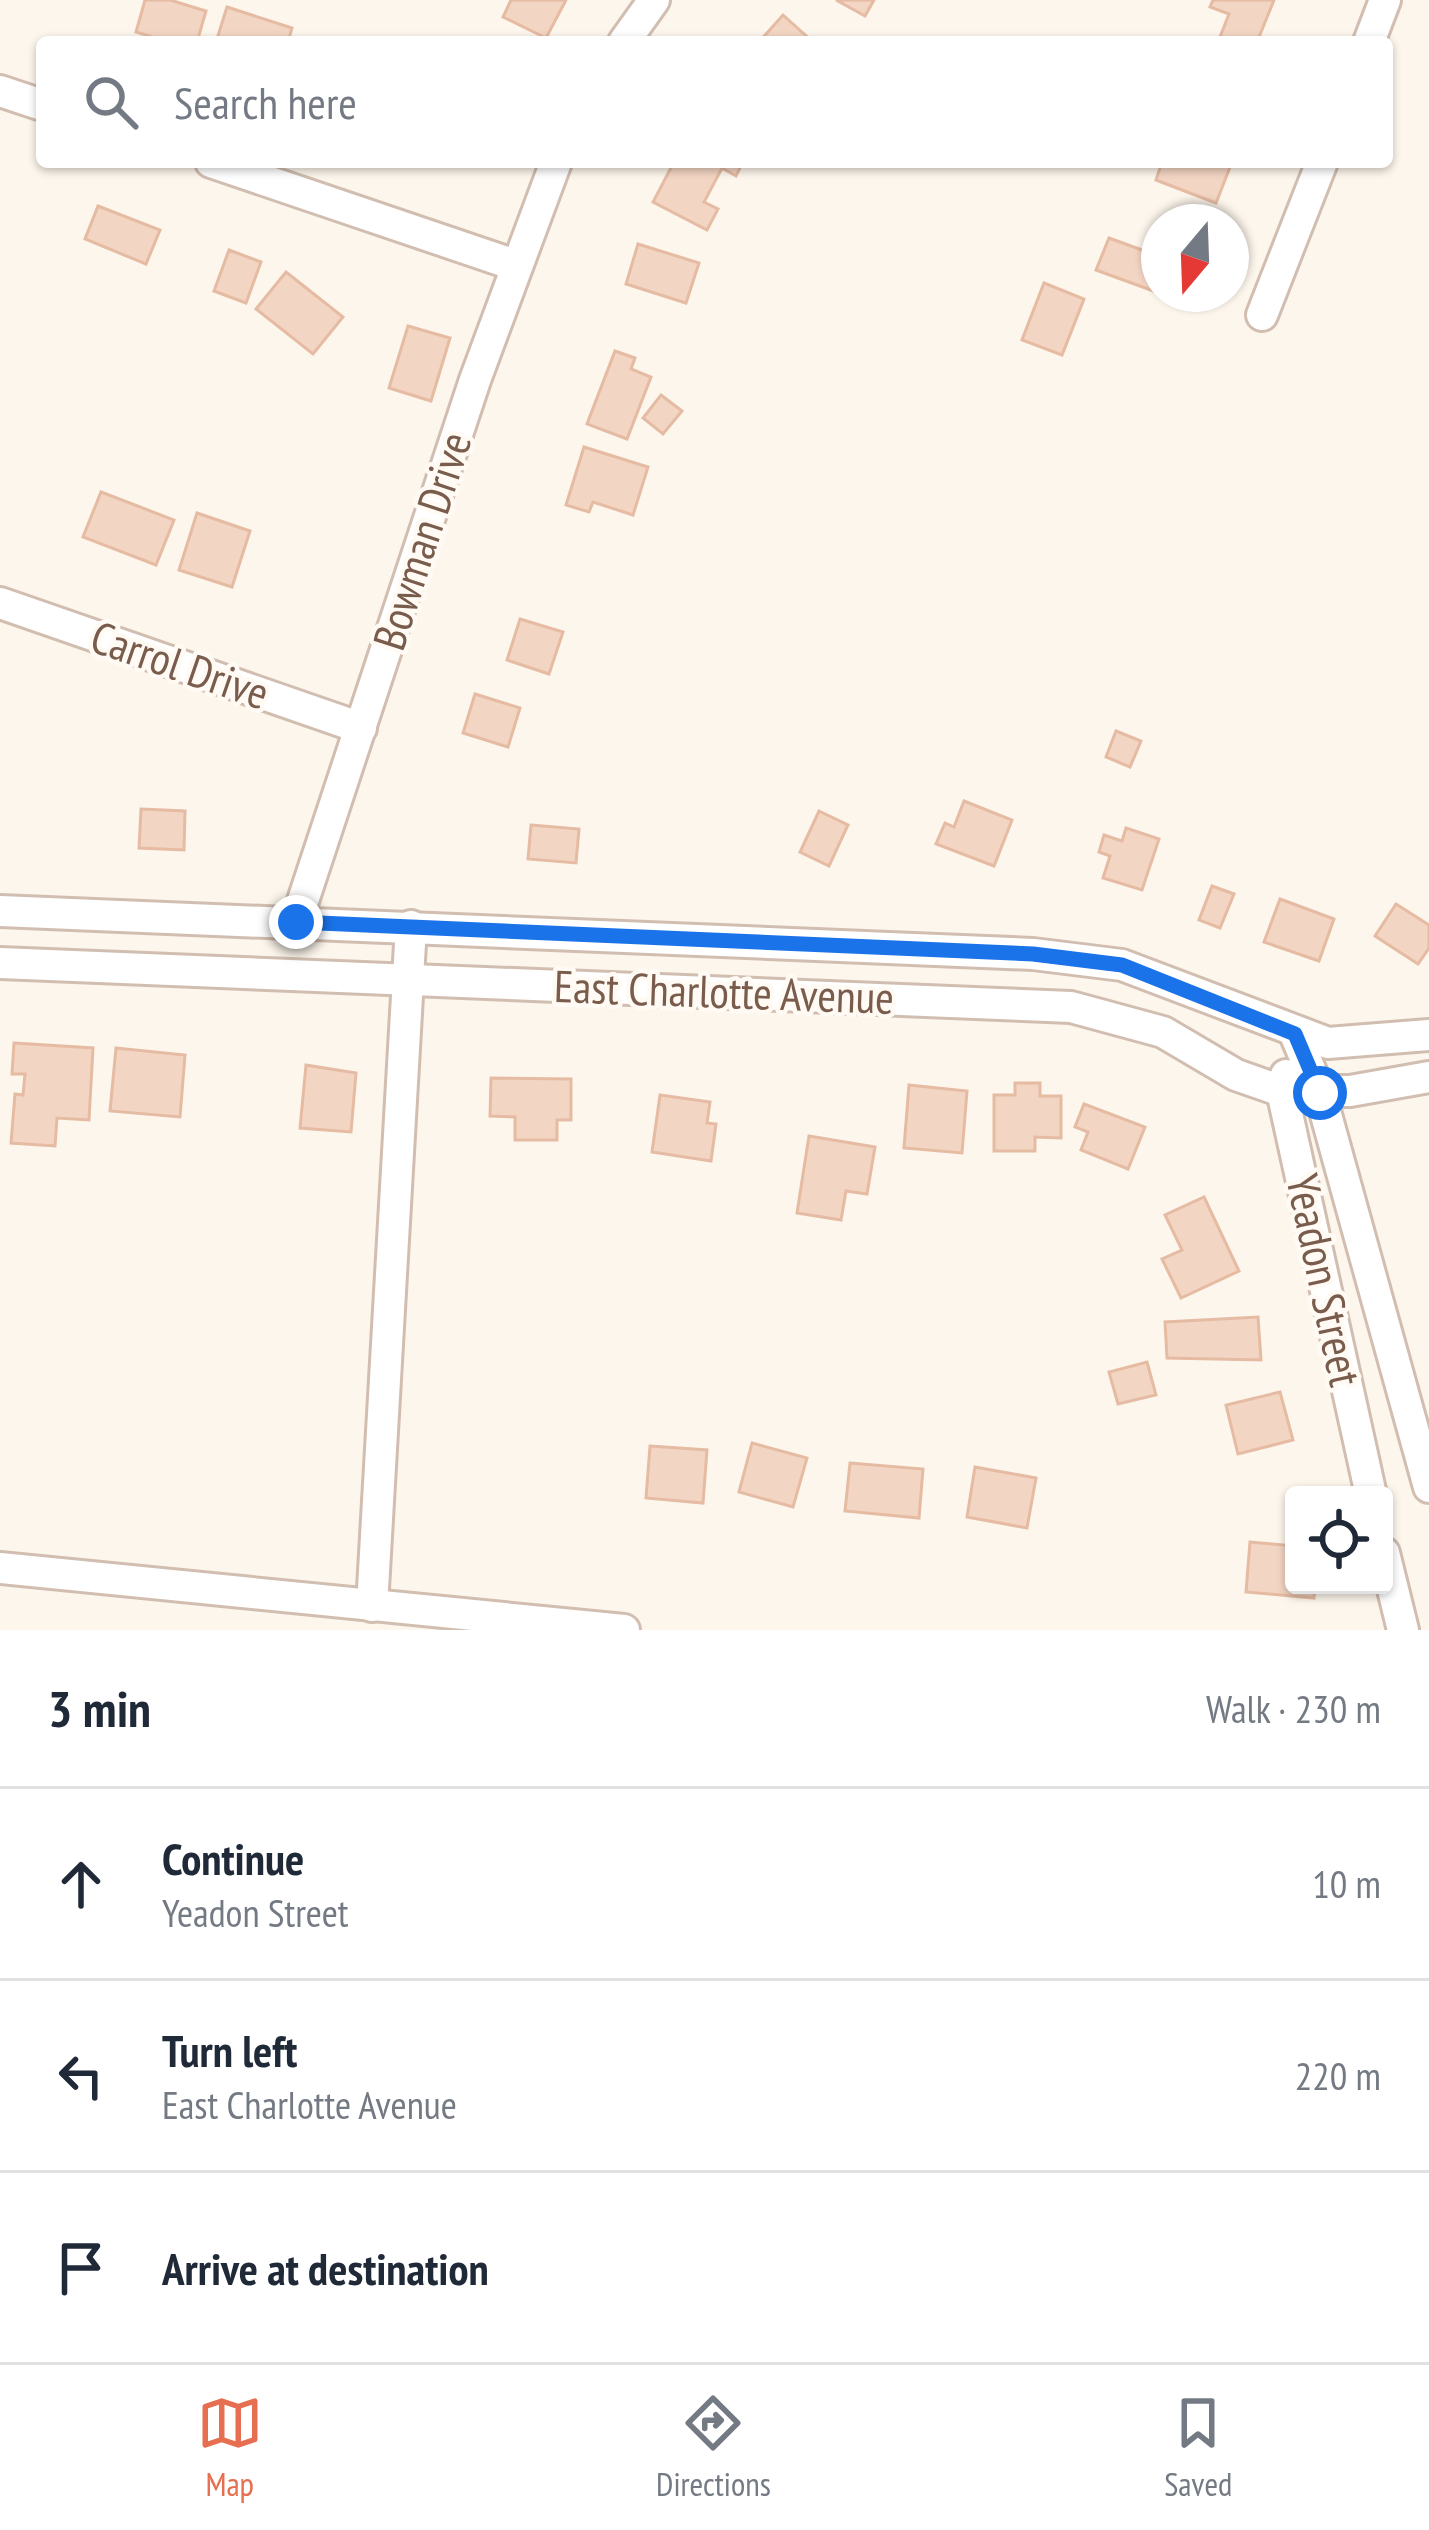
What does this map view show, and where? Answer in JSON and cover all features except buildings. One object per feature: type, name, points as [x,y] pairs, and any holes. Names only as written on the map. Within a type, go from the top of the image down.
[{"type":"street","points":[[628,36],[654,0]]},
{"type":"street","points":[[1371,36],[1385,0]]},
{"type":"street","points":[[0,91],[36,103]]},
{"type":"street","points":[[229,168],[515,265]]},
{"type":"street","name":"Bowman Drive","points":[[296,922],[515,265],[554,168]]},
{"type":"street","points":[[1262,315],[1320,168]]},
{"type":"street","name":"Carrol Drive","points":[[0,602],[361,728]]},
{"type":"street","name":"East Charlotte Avenue","points":[[0,911],[1079,958],[1122,965],[1328,1043],[1429,1035]]},
{"type":"street","points":[[372,1606],[411,926]]},
{"type":"street","name":"East Charlotte Avenue","points":[[0,963],[1071,1007],[1163,1032],[1236,1075],[1282,1091],[1320,1093],[1429,1077]]},
{"type":"street","name":"Yeadon Street","points":[[1295,1034],[1282,1091],[1369,1486]]},
{"type":"street","name":"Yeadon Street","points":[[1295,1034],[1320,1093],[1429,1487]]},
{"type":"street","points":[[0,1568],[624,1630]]},
{"type":"street","points":[[1393,1589],[1403,1630]]},
{"type":"route","points":[[296,922],[1033,954],[1122,965],[1295,1034],[1320,1093]]}]
